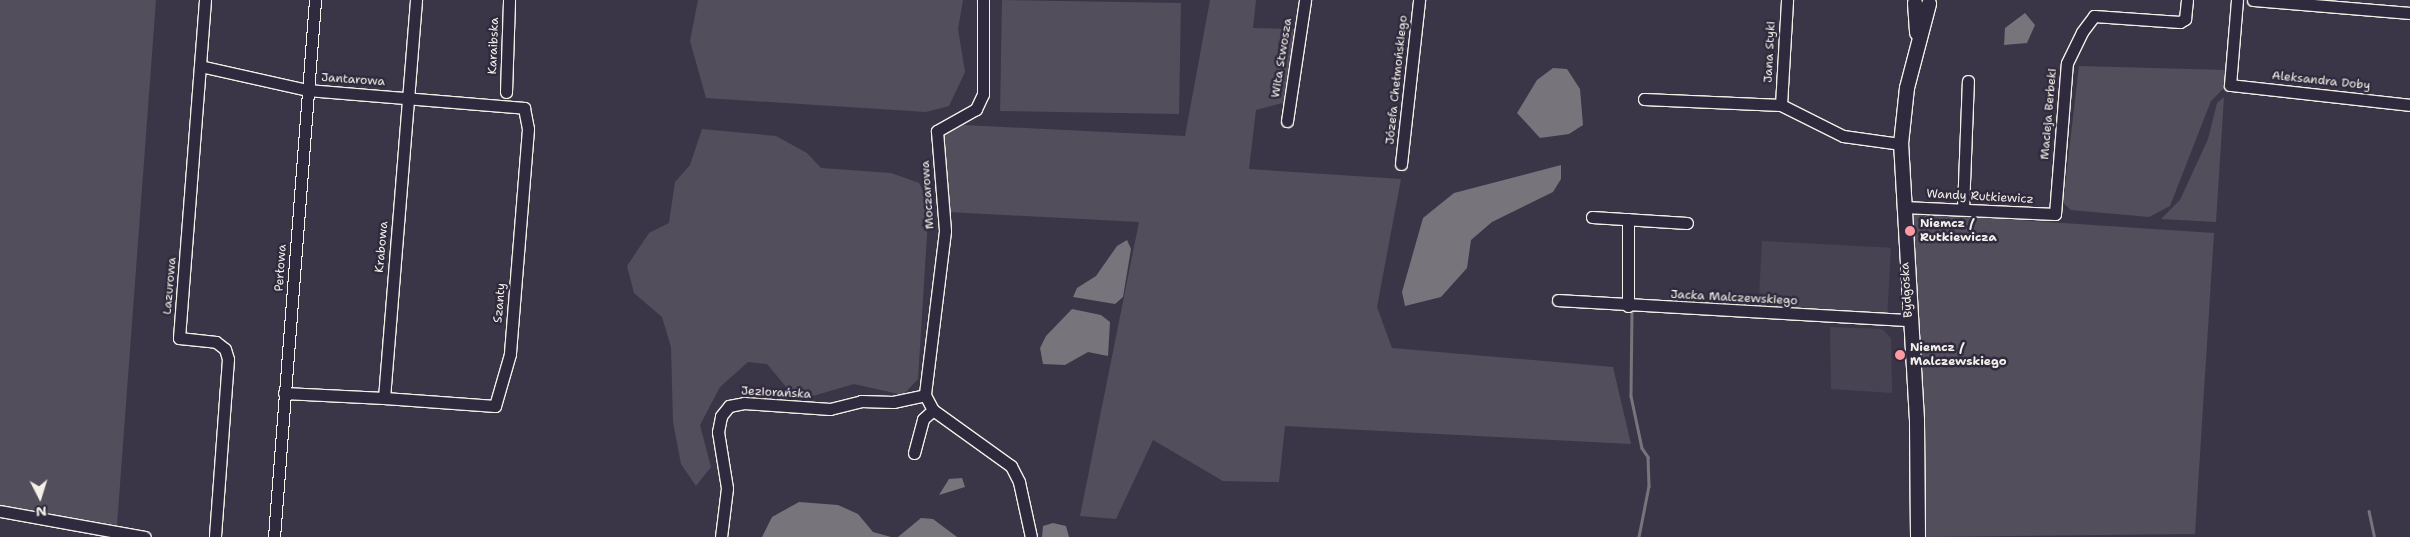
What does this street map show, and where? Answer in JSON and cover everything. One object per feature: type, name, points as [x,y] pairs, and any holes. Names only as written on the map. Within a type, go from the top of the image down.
[{"type":"street","name":"Lazurowa","points":[[205,0],[179,338],[216,342],[225,349],[228,359],[215,537]]},
{"type":"street","name":"Perłowa","points":[[274,537],[315,0]]},
{"type":"street","name":"Krabowa","points":[[384,398],[416,0]]},
{"type":"street","name":"Karaibska","points":[[506,92],[509,0]]},
{"type":"street","name":"Moczarowa","points":[[925,395],[945,231],[937,131],[976,109],[983,94],[982,0]]},
{"type":"street","name":"Wita Stwosza","points":[[1287,120],[1305,0]]},
{"type":"street","name":"Józefa Chełmońskiego","points":[[1402,164],[1419,0]]},
{"type":"street","name":"Jana Styki","points":[[1781,105],[1787,0]]},
{"type":"street","name":"Macieja Berbeki","points":[[2055,214],[2067,63],[2082,32],[2094,16],[2180,22],[2185,19],[2187,0]]},
{"type":"street","name":"Aleksandra Doby","points":[[2237,0],[2230,85],[2410,106]]},
{"type":"street","points":[[2253,0],[2410,13]]},
{"type":"street","points":[[1914,1],[1932,2]]},
{"type":"street","name":"Bydgoska","points":[[1914,1],[1918,44]]},
{"type":"street","name":"Bydgoska","points":[[1918,537],[1901,144],[1918,44],[1932,2]]},
{"type":"street","name":"Jantarowa","points":[[200,66],[307,90],[506,105]]},
{"type":"street","points":[[1963,209],[1968,81]]},
{"type":"street","points":[[1644,99],[1781,105],[1843,136],[1901,144]]},
{"type":"street","name":"Szanty","points":[[384,398],[495,406],[510,354],[528,129],[524,108],[506,105]]},
{"type":"street","name":"Wandy Rutkiewicz","points":[[1903,207],[2055,214]]},
{"type":"street","points":[[1592,217],[1687,223]]},
{"type":"street","points":[[1628,219],[1628,306]]},
{"type":"street","name":"Jacka Malczewskiego","points":[[1558,300],[1628,306],[1909,320]]},
{"type":"street","points":[[284,393],[384,398]]},
{"type":"street","points":[[925,395],[933,410],[1011,466],[1019,482],[1031,537]]},
{"type":"street","name":"Jeziorańska","points":[[721,537],[727,488],[718,432],[720,416],[729,406],[744,403],[830,409],[861,401],[892,402],[925,395]]},
{"type":"street","points":[[914,452],[923,419],[933,410]]},
{"type":"street","points":[[0,511],[144,537]]},
{"type":"shaded area","points":[[0,0],[156,0],[117,525],[0,507]]},
{"type":"shaded area","points":[[698,0],[963,0],[958,29],[965,72],[949,106],[926,112],[706,98],[690,41]]},
{"type":"shaded area","points":[[1002,0],[1181,3],[1179,114],[1000,111]]},
{"type":"shaded area","points":[[1210,0],[1256,0],[1253,28],[1294,29],[1286,102],[1256,110],[1249,169],[1401,179],[1377,307],[1392,348],[1613,367],[1631,444],[1285,426],[1279,482],[1223,481],[1153,440],[1116,519],[1080,516],[1139,222],[948,212],[944,135],[964,125],[1185,136]]},
{"type":"shaded area","points":[[2025,13],[2035,25],[2027,43],[2004,45],[2005,28]]},
{"type":"shaded area","points":[[2079,66],[2226,70],[2226,86],[2211,101],[2170,206],[2149,217],[2071,210],[2063,203]]},
{"type":"shaded area","points":[[1553,68],[1567,69],[1580,89],[1583,125],[1569,134],[1540,138],[1517,113],[1537,80]]},
{"type":"shaded area","points":[[2224,97],[2216,222],[2161,219],[2180,200],[2208,139],[2217,103]]},
{"type":"shaded area","points":[[702,129],[776,136],[807,153],[821,168],[891,173],[919,183],[929,203],[918,379],[903,395],[854,384],[806,398],[787,388],[767,364],[748,362],[720,387],[700,425],[711,467],[696,486],[681,464],[673,422],[671,347],[662,317],[634,293],[627,266],[649,233],[669,223],[675,182],[690,165]]},
{"type":"shaded area","points":[[1561,165],[1561,179],[1553,192],[1492,222],[1471,240],[1467,268],[1441,297],[1405,306],[1402,292],[1423,218],[1454,193]]},
{"type":"shaded area","points":[[1912,213],[2214,233],[2195,534],[1922,537]]},
{"type":"shaded area","points":[[1127,240],[1131,249],[1123,297],[1115,304],[1073,297],[1077,288],[1096,276],[1117,246]]},
{"type":"shaded area","points":[[1762,241],[1891,248],[1887,316],[1758,309]]},
{"type":"shaded area","points":[[1072,309],[1101,315],[1110,322],[1108,356],[1088,352],[1065,365],[1043,364],[1040,348],[1046,336]]},
{"type":"shaded area","points":[[1830,327],[1882,329],[1891,338],[1892,393],[1831,389]]},
{"type":"shaded area","points":[[962,478],[965,487],[939,495],[949,479]]},
{"type":"shaded area","points":[[799,502],[838,505],[858,514],[873,532],[891,537],[762,537],[772,517]]},
{"type":"shaded area","points":[[921,518],[933,519],[957,537],[898,537]]},
{"type":"shaded area","points":[[1053,523],[1066,526],[1069,537],[1042,537],[1043,526]]},
{"type":"waterway","points":[[1632,312],[1631,396],[1642,448],[1648,457],[1649,486],[1639,537]]},
{"type":"waterway","points":[[2369,511],[2374,535]]},
{"type":"place","name":"Niemcz / Rutkiewicza","points":[[1910,231]]},
{"type":"place","name":"Niemcz / Malczewskiego","points":[[1900,355]]}]
